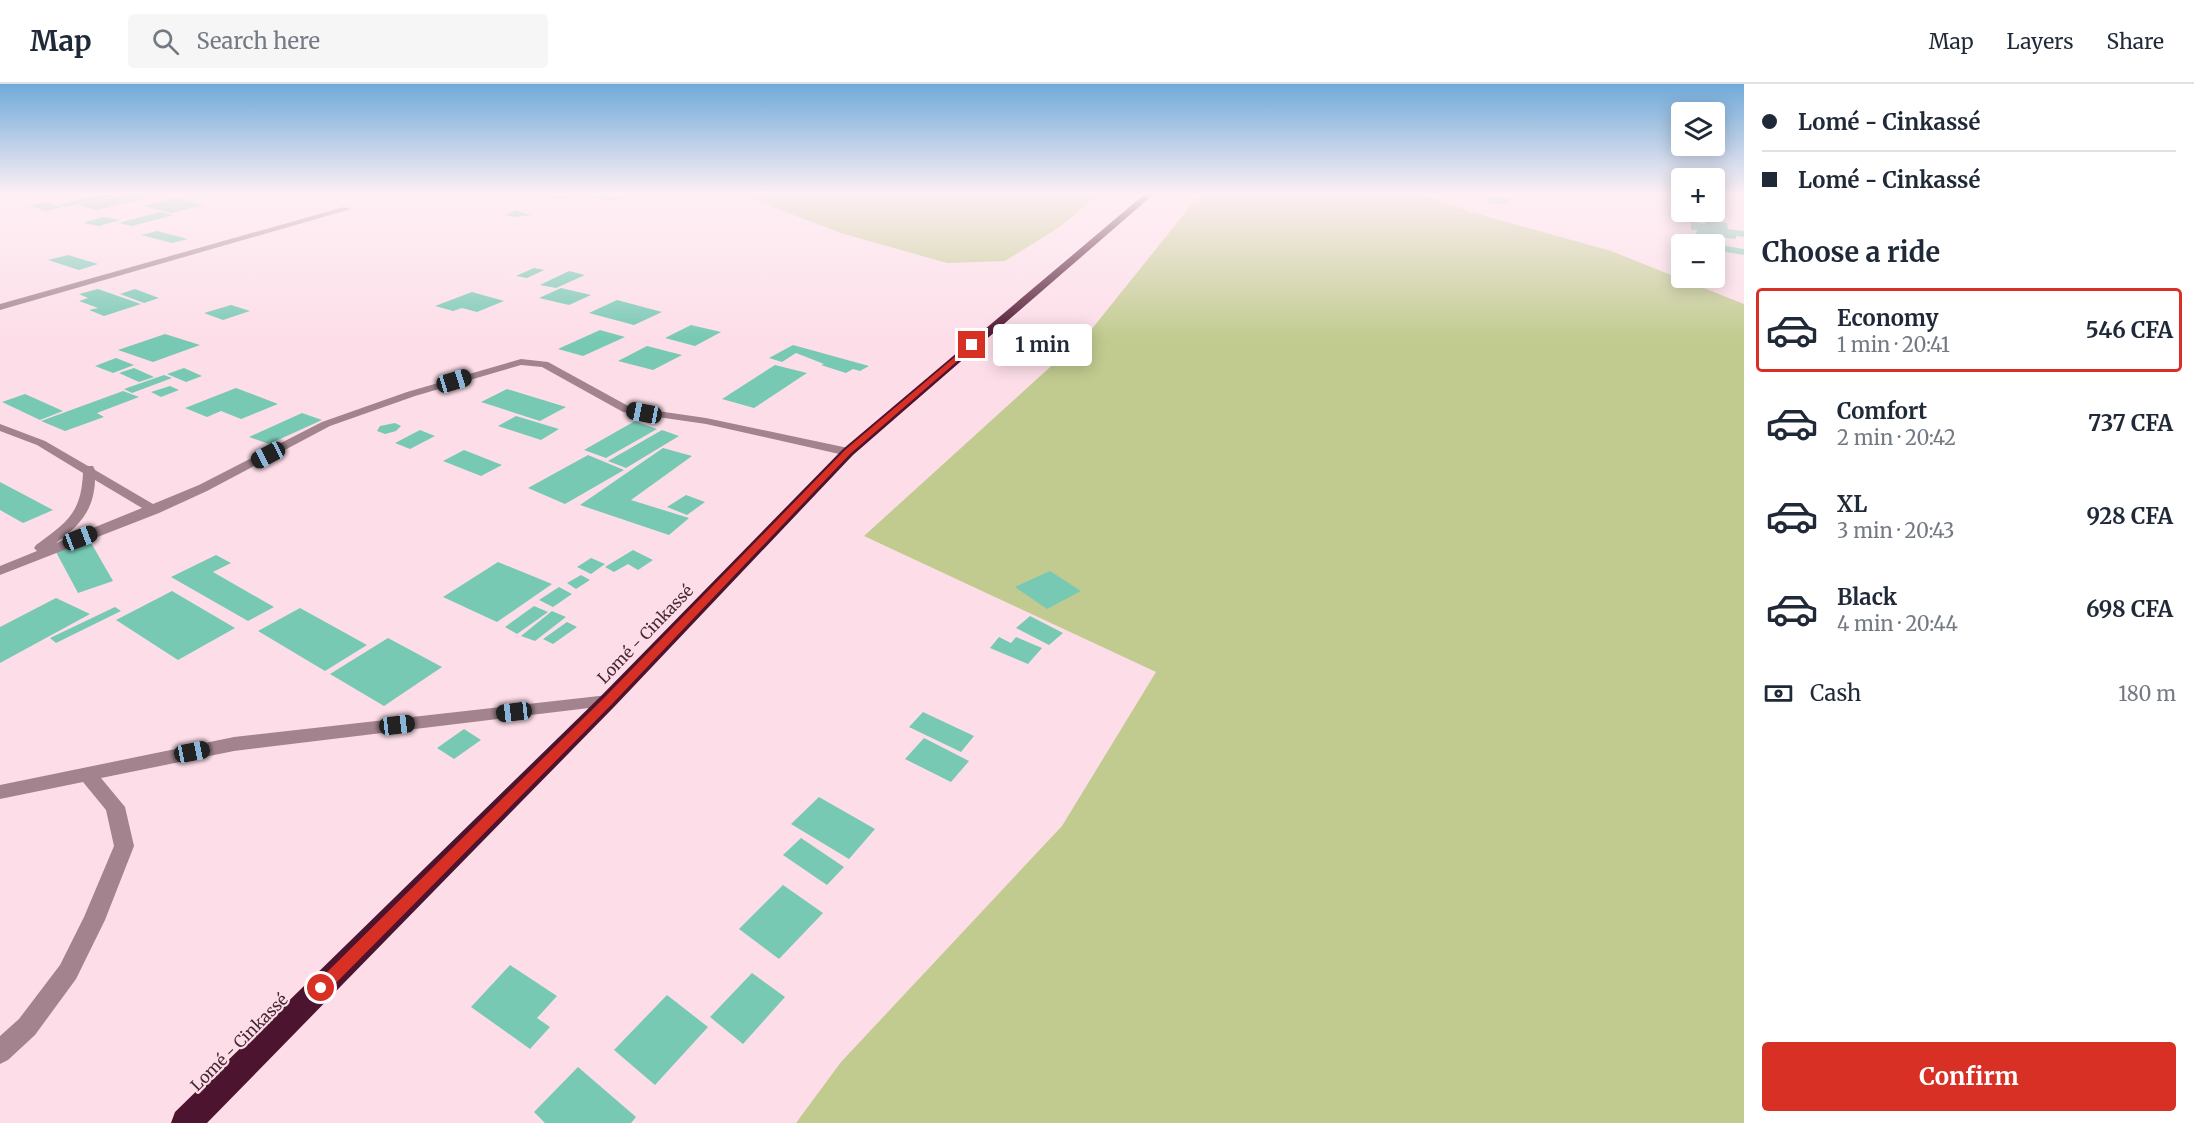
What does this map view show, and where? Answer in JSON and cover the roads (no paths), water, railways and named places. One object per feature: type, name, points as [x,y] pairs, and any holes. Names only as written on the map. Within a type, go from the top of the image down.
[{"type":"highway","name":"Lomé - Cinkassé","points":[[186,1123],[608,701],[848,452],[1094,241]]},
{"type":"street","points":[[0,307],[232,241]]},
{"type":"street","points":[[0,571],[154,510],[203,488],[326,424],[411,394],[521,362],[544,364],[627,410],[706,421],[848,452]]},
{"type":"street","points":[[0,427],[41,443],[89,469],[154,510]]},
{"type":"street","points":[[27,559],[80,517],[89,496],[89,469]]},
{"type":"street","points":[[0,792],[234,744],[608,701]]},
{"type":"street","points":[[0,1052],[27,1027],[68,972],[94,920],[124,846],[116,807],[87,774]]}]
